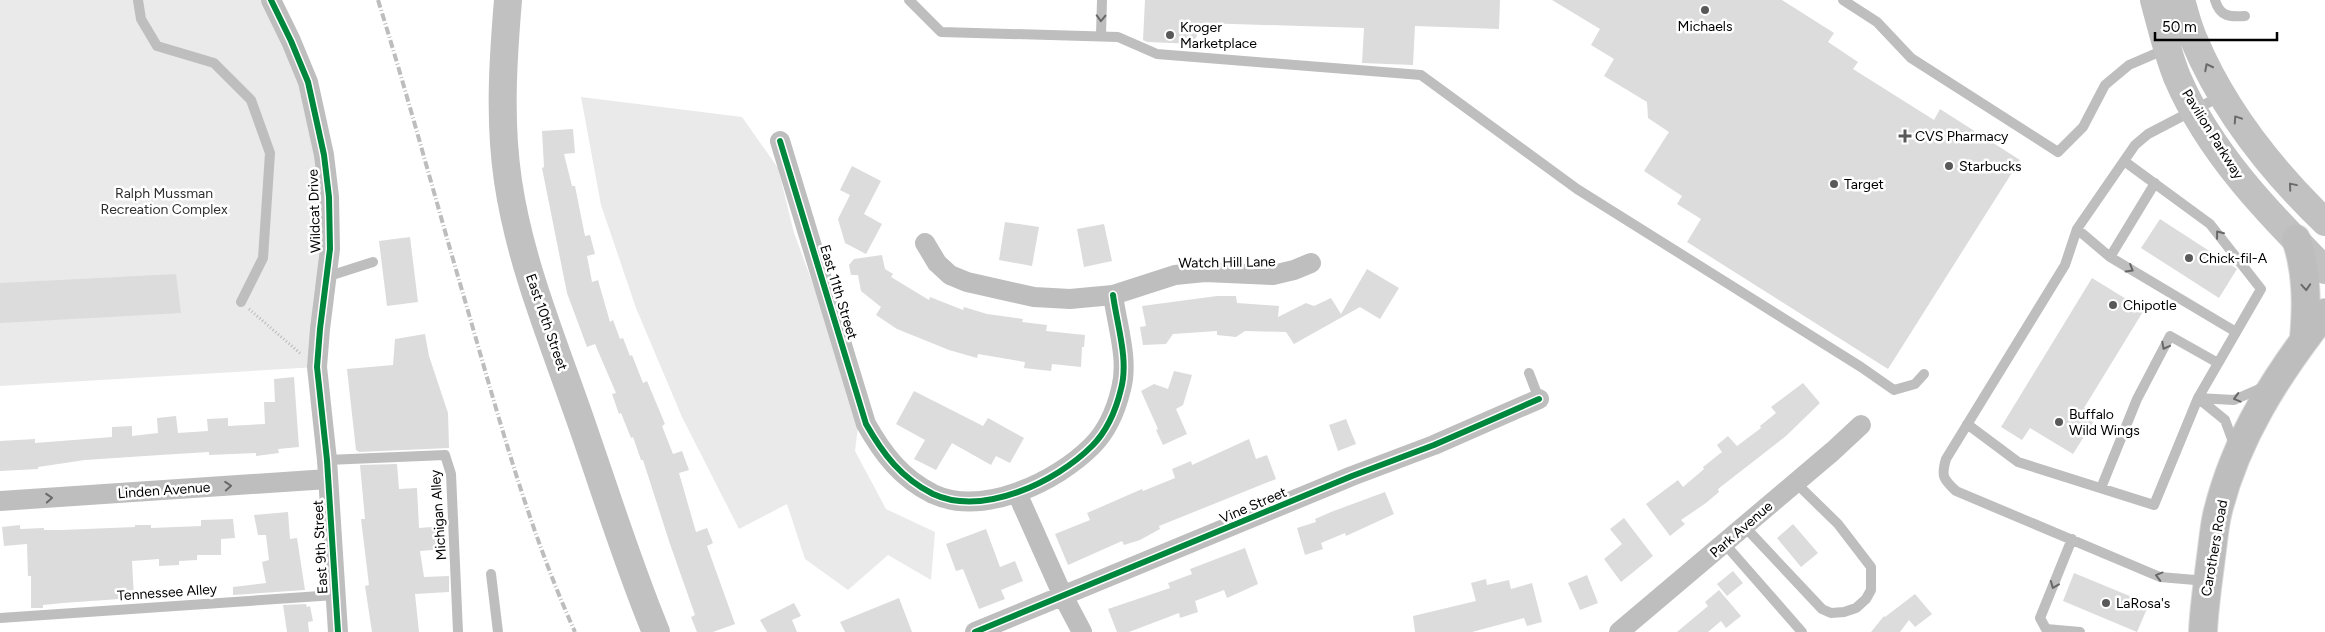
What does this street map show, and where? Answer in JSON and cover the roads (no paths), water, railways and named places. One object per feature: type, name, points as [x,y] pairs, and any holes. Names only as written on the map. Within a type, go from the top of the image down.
[{"type":"main road","name":"East 10th Street","points":[[508,0],[503,114],[508,180],[521,242],[541,308],[656,632]]},
{"type":"main road","name":"Pavilion Parkway","points":[[2154,0],[2180,44],[2222,95],[2253,142],[2302,200],[2325,222]]},
{"type":"main road","name":"Pavilion Parkway","points":[[2181,0],[2178,77],[2195,110],[2232,168],[2325,270]]},
{"type":"main road","points":[[2296,239],[2306,279],[2307,305],[2304,338]]},
{"type":"main road","name":"Carothers Road","points":[[2203,632],[2217,516],[2230,471],[2249,426],[2274,383],[2304,338],[2325,313]]},
{"type":"street","name":"Wildcat Drive","points":[[271,0],[308,82],[324,155],[329,197],[330,249],[317,367],[328,469]]},
{"type":"street","name":"East 11th Street","points":[[780,141],[866,424],[880,448],[898,470],[918,485],[953,500],[996,500],[1017,493],[1059,472],[1092,446],[1111,420],[1122,388],[1123,358],[1113,295]]},
{"type":"street","name":"Watch Hill Lane","points":[[925,243],[937,263],[950,274],[967,282],[1034,297],[1070,299],[1113,295],[1175,275],[1205,272],[1273,275],[1294,270],[1311,263]]},
{"type":"street","name":"Vine Street","points":[[975,632],[1352,476],[1434,445],[1539,399]]},
{"type":"street","name":"Park Avenue","points":[[1619,632],[1861,425]]},
{"type":"street","name":"Linden Avenue","points":[[0,501],[328,469]]},
{"type":"street","name":"East 9th Street","points":[[328,469],[338,632]]},
{"type":"street","points":[[1017,493],[1063,596],[1082,632]]},
{"type":"lane","points":[[138,0],[141,19],[157,46],[214,63],[251,100],[270,153],[263,258],[241,302]]},
{"type":"lane","points":[[909,0],[941,32],[1100,35],[1118,37],[1157,54],[1421,75],[1577,189],[1861,368],[1877,380],[1894,390],[1915,384],[1924,374]]},
{"type":"lane","points":[[1100,35],[1102,0]]},
{"type":"lane","points":[[1842,0],[1877,22],[1911,58],[2058,152],[2083,126],[2105,85],[2130,65],[2180,44]]},
{"type":"lane","points":[[2215,0],[2217,8],[2222,14],[2228,17],[2245,16]]},
{"type":"lane","points":[[2208,582],[2160,577],[1964,495],[1949,485],[1942,472],[1946,459],[2064,265],[2077,229],[2135,145],[2148,134],[2222,95]]},
{"type":"lane","points":[[1967,424],[2018,462],[2154,505],[2198,398],[2261,289],[2210,224],[2124,161]]},
{"type":"lane","points":[[2110,257],[2155,183]]},
{"type":"lane","points":[[2077,229],[2110,257],[2236,332]]},
{"type":"lane","points":[[326,277],[373,262]]},
{"type":"lane","points":[[2101,488],[2137,399],[2170,336],[2218,363]]},
{"type":"lane","points":[[1529,373],[1539,399]]},
{"type":"lane","points":[[2198,398],[2234,400],[2274,383]]},
{"type":"lane","points":[[2198,398],[2225,420],[2238,454]]},
{"type":"lane","name":"Michigan Alley","points":[[328,469],[445,455],[451,474],[458,632]]},
{"type":"lane","points":[[1744,526],[1822,609],[1832,613],[1856,608],[1871,590],[1871,567],[1838,524],[1796,482]]},
{"type":"lane","points":[[2072,539],[2040,618],[2046,629],[2080,632]]},
{"type":"lane","points":[[1724,543],[1802,632]]},
{"type":"lane","points":[[491,574],[498,632]]},
{"type":"lane","name":"Tennessee Alley","points":[[0,618],[335,595]]},
{"type":"railway","points":[[378,0],[511,458],[540,546],[575,632]]},
{"type":"place","name":"Michaels","points":[[1705,10]]},
{"type":"place","name":"Kroger Marketplace","points":[[1170,35]]},
{"type":"place","name":"CVS Pharmacy","points":[[1905,136]]},
{"type":"place","name":"Starbucks","points":[[1949,166]]},
{"type":"place","name":"Target","points":[[1834,184]]},
{"type":"place","name":"Chick-fil-A","points":[[2189,258]]},
{"type":"place","name":"Chipotle","points":[[2113,305]]},
{"type":"place","name":"Buffalo Wild Wings","points":[[2059,422]]},
{"type":"place","name":"LaRosa's","points":[[2106,603]]},
{"type":"park label","name":"Ralph Mussman Recreation Complex","points":[[164,202]]}]
